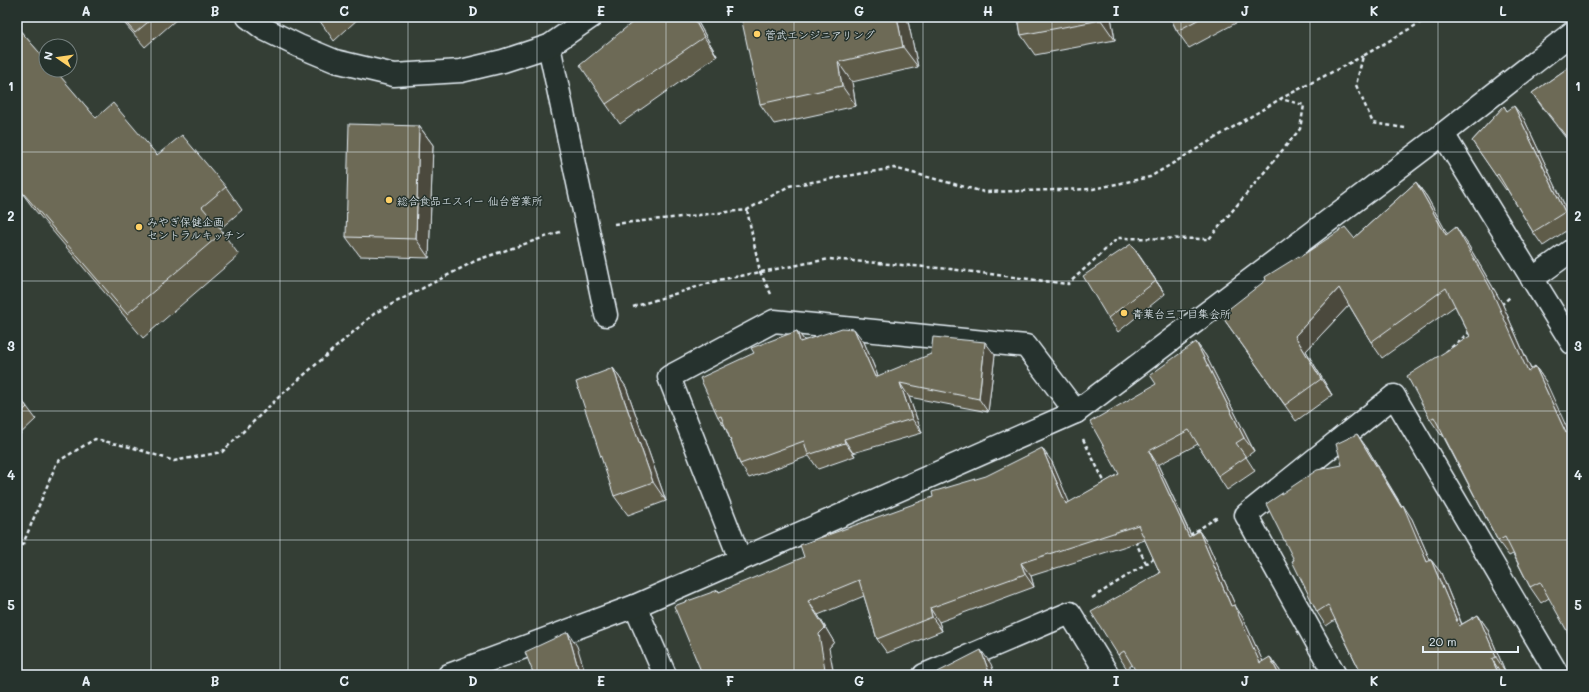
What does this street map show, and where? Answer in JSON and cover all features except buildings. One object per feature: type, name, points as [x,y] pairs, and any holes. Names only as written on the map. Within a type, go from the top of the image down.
[{"type":"street","points":[[248,17],[264,29],[335,61],[394,75],[461,71],[502,61],[549,46],[591,17]]},
{"type":"street","points":[[449,675],[635,606],[1076,412],[1443,134],[1572,33]]},
{"type":"street","points":[[549,46],[606,316]]},
{"type":"street","points":[[1443,134],[1572,343]]},
{"type":"street","points":[[1532,278],[1572,250]]},
{"type":"street","points":[[740,559],[669,377],[774,321],[1026,346],[1076,412]]},
{"type":"street","points":[[1335,675],[1246,515],[1394,396],[1558,675]]},
{"type":"street","points":[[635,606],[664,675]]},
{"type":"street","points":[[924,675],[1070,613],[1108,675]]},
{"type":"path","points":[[17,551],[23,544],[57,462],[95,439],[134,448],[174,462],[222,452],[281,395],[376,313],[477,260],[569,229],[747,210],[789,186],[894,168],[984,192],[1092,189],[1150,177],[1280,99],[1363,56],[1430,17]]},
{"type":"path","points":[[1363,56],[1356,85],[1373,123],[1443,134]]},
{"type":"path","points":[[606,316],[719,280],[829,259],[950,269],[1068,284],[1118,238],[1209,239],[1300,129],[1304,105],[1280,99]]},
{"type":"path","points":[[747,210],[760,272],[785,322]]},
{"type":"path","points":[[1496,309],[1532,278]]},
{"type":"path","points":[[1442,355],[1472,330]]},
{"type":"path","points":[[1081,437],[1107,486]]},
{"type":"path","points":[[1185,538],[1224,513],[1246,515]]},
{"type":"path","points":[[1132,535],[1146,564]]},
{"type":"path","points":[[1070,613],[1159,555]]},
{"type":"place","name":"菅武エンジニアリング","points":[[757,34]]},
{"type":"place","name":"総合食品エスイー 仙台営業所","points":[[389,200]]},
{"type":"place","name":"みやぎ保健企画 セントラルキッチン","points":[[139,227]]},
{"type":"place","name":"青葉台三丁目集会所","points":[[1124,313]]}]
